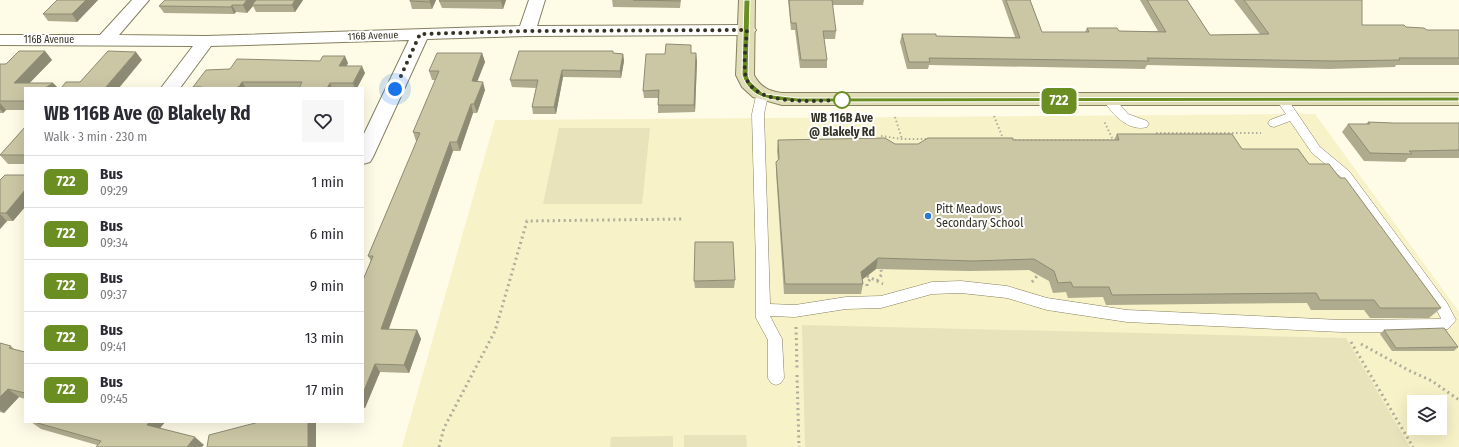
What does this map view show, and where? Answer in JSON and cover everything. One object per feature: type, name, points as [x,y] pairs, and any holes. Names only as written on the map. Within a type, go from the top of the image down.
[{"type":"street","points":[[104,40],[140,0]]},
{"type":"street","points":[[528,31],[537,0]]},
{"type":"street","points":[[747,0],[745,75],[747,82],[762,96],[798,100],[1106,108],[1282,100],[1459,99]]},
{"type":"street","name":"116B Avenue","points":[[0,40],[206,41],[528,31],[747,30]]},
{"type":"street","points":[[364,155],[420,34]]},
{"type":"street","points":[[171,87],[206,41]]},
{"type":"lane","points":[[762,96],[758,114],[761,179],[763,314],[775,339],[776,378]]},
{"type":"lane","points":[[763,314],[795,311],[846,303],[882,302],[932,288],[961,287],[1007,292],[1047,304],[1126,316],[1342,326],[1443,325],[1449,320],[1442,307],[1345,174],[1316,150],[1282,100]]},
{"type":"lane","points":[[1106,108],[1116,111],[1132,122],[1146,128]]},
{"type":"lane","points":[[1274,123],[1294,116]]},
{"type":"path","points":[[996,140],[1113,140],[1110,133],[1106,108]]},
{"type":"path","points":[[894,112],[902,139]]},
{"type":"path","points":[[993,112],[1005,144]]},
{"type":"path","points":[[1146,128],[1265,133]]},
{"type":"path","points":[[1110,133],[1118,133]]},
{"type":"path","points":[[881,136],[902,139],[933,140]]},
{"type":"path","points":[[439,447],[444,428],[495,331],[527,221],[683,219]]},
{"type":"path","points":[[877,281],[882,274],[881,270]]},
{"type":"path","points":[[795,311],[799,447]]},
{"type":"path","points":[[1342,326],[1358,343],[1432,381],[1459,400]]},
{"type":"path","points":[[1342,326],[1413,447]]},
{"type":"shaded area","name":"Pitt Meadows Secondary School","points":[[1315,114],[1459,312],[1459,447],[402,447],[495,120]]},
{"type":"shaded area","points":[[559,128],[650,128],[642,204],[543,204]]},
{"type":"shaded area","points":[[802,325],[1346,338],[1410,447],[805,447]]},
{"type":"shaded area","points":[[684,435],[746,435],[747,447],[684,447]]},
{"type":"shaded area","points":[[673,436],[673,447],[610,447],[611,437]]},
{"type":"building","points":[[57,0],[86,0],[72,14],[43,14]]},
{"type":"building","points":[[165,0],[247,0],[243,5],[232,5],[231,7],[159,6]]},
{"type":"building","points":[[256,0],[295,0],[292,5],[252,5]]},
{"type":"building","points":[[430,0],[430,2],[410,1]]},
{"type":"building","points":[[501,0],[501,1],[439,1]]},
{"type":"building","points":[[633,0],[680,0],[680,1]]},
{"type":"building","points":[[789,0],[832,0],[836,31],[823,31],[827,60],[801,60],[796,23],[791,23]]},
{"type":"building","points":[[1006,0],[1030,0],[1042,32],[1089,32],[1087,28],[1117,28],[1119,31],[1166,32],[1147,0],[1187,0],[1210,35],[1269,34],[1244,0],[1362,0],[1362,25],[1404,25],[1406,27],[1424,28],[1427,30],[1459,30],[1459,58],[1399,58],[1400,60],[1334,61],[1147,58],[1149,61],[929,58],[930,62],[909,62],[902,34],[1020,38]]},
{"type":"building","points":[[666,44],[691,45],[691,53],[696,53],[694,105],[658,105],[659,90],[643,91],[646,54],[665,54]]},
{"type":"building","points":[[19,51],[45,51],[14,83],[53,83],[47,87],[24,87],[24,101],[0,101],[0,64],[6,64]]},
{"type":"building","points":[[108,51],[136,52],[106,87],[62,87],[66,82],[80,82]]},
{"type":"building","points":[[519,51],[613,51],[613,53],[623,54],[620,71],[562,70],[554,107],[532,107],[538,80],[510,80]]},
{"type":"building","points":[[437,53],[482,53],[472,81],[483,82],[474,104],[471,104],[457,142],[450,142],[381,329],[417,330],[404,365],[375,364],[364,391],[364,278],[373,256],[368,256],[420,133],[413,132],[439,71],[429,71]]},
{"type":"building","points":[[323,56],[345,56],[339,66],[362,66],[353,83],[330,83],[328,87],[300,87],[302,82],[242,82],[239,87],[193,87],[206,70],[230,69],[237,59],[320,61]]},
{"type":"building","points":[[1368,122],[1459,123],[1459,150],[1409,151],[1412,154],[1370,153],[1348,124],[1370,124]]},
{"type":"building","points":[[24,128],[24,155],[0,155]]},
{"type":"building","name":"Pitt Meadows Secondary School","points":[[1117,134],[1232,134],[1242,149],[1298,149],[1309,164],[1329,164],[1340,178],[1345,178],[1441,308],[1380,308],[1374,300],[1320,300],[1316,293],[1112,295],[1109,287],[1073,287],[1071,282],[1058,283],[1054,271],[1034,259],[973,261],[878,258],[861,272],[863,284],[785,284],[776,162],[779,159],[778,140],[885,138],[895,144],[918,144],[928,138],[1119,140]]},
{"type":"building","points":[[5,175],[24,175],[24,191],[6,213],[0,213],[0,180]]},
{"type":"building","points":[[695,242],[733,242],[735,280],[694,281]]},
{"type":"building","points":[[1444,328],[1458,347],[1396,348],[1384,330]]},
{"type":"building","points":[[0,343],[11,346],[9,348],[24,352],[24,393],[8,389],[0,397]]},
{"type":"building","points":[[38,423],[148,423],[147,425],[195,437],[187,447],[96,447],[101,441]]},
{"type":"building","points":[[255,423],[308,423],[308,447],[207,447],[209,435]]},
{"type":"bus line","name":"722","points":[[747,0],[745,75],[747,82],[762,96],[785,100],[1079,101],[1459,99]]},
{"type":"place","name":"WB 116B Ave @ Blakely Rd","points":[[842,100]]},
{"type":"place","name":"Pitt Meadows Secondary School","points":[[928,216]]},
{"type":"route","points":[[395,89],[420,34],[528,31],[747,30],[745,75],[747,82],[762,96],[785,100],[798,100],[845,100],[842,100]]}]
